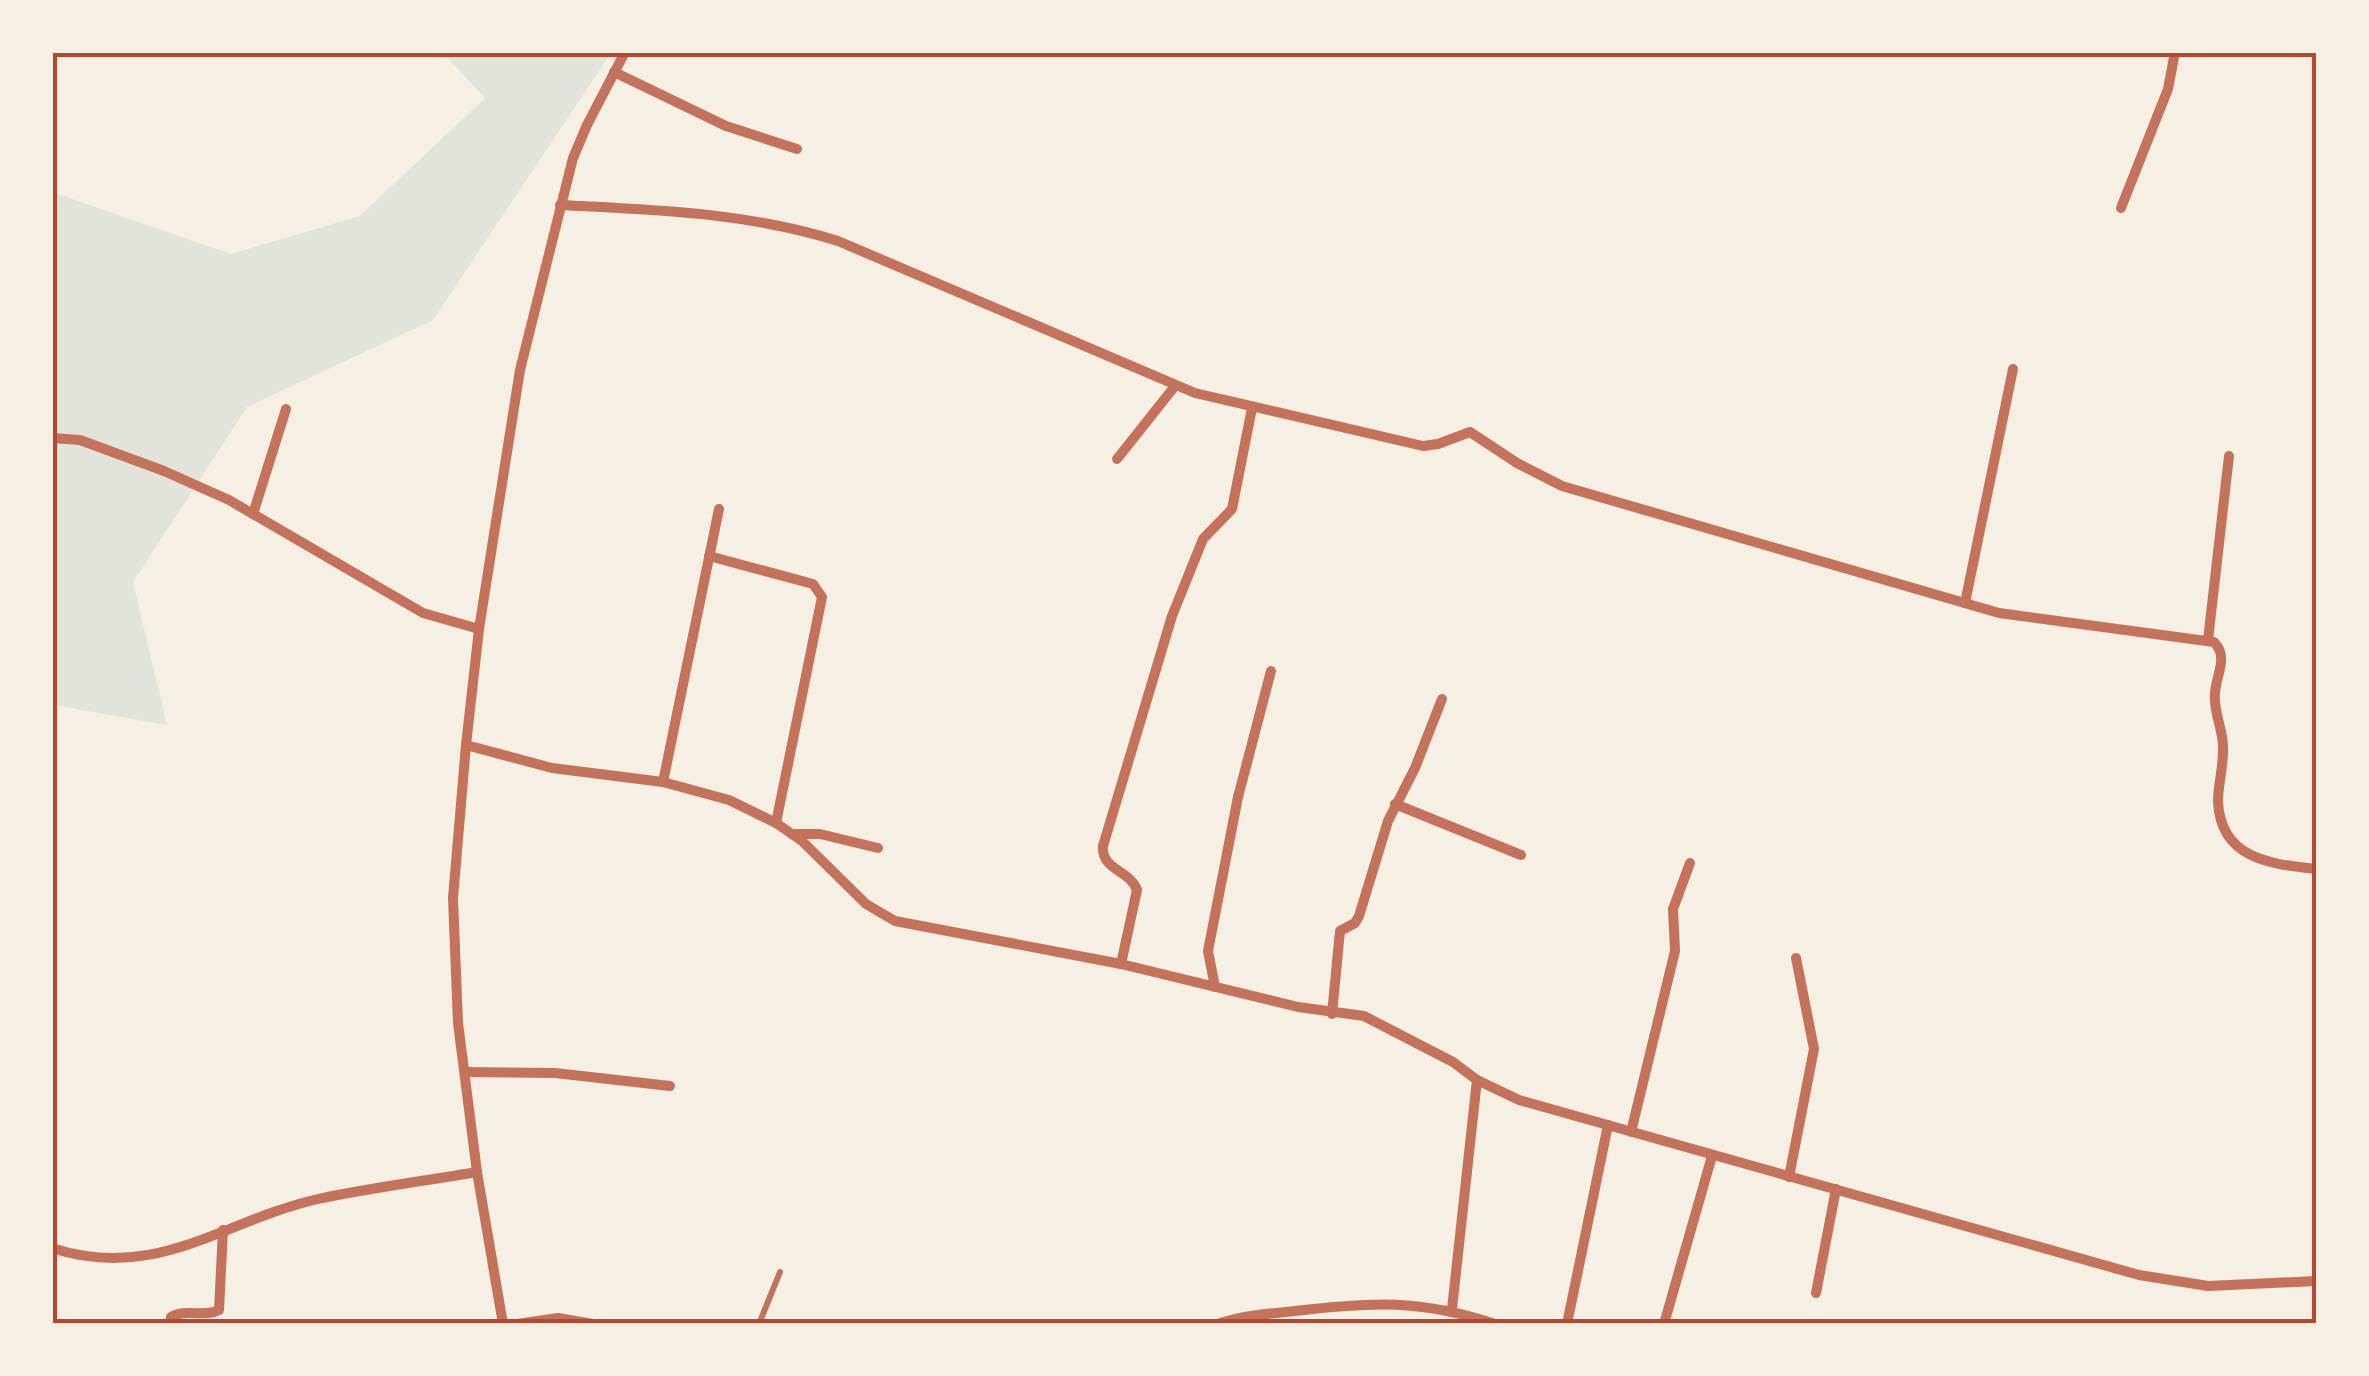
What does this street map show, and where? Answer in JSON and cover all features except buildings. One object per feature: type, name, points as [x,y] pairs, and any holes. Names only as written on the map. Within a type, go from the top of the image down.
[{"type":"street","points":[[503,1324],[477,1172],[458,1023],[453,898],[466,745],[479,628],[520,370],[560,205],[586,124],[625,52]]},
{"type":"street","points":[[2122,208],[2168,89],[2175,52]]},
{"type":"street","points":[[614,72],[726,126],[797,149]]},
{"type":"street","points":[[560,205],[704,212],[799,229],[838,241],[1175,386],[1252,408],[1423,446],[1470,432],[1562,486],[1965,603],[2025,618],[2208,640],[2218,646],[2222,656],[2214,703],[2224,749],[2218,796],[2225,826],[2242,851],[2255,859],[2316,869]]},
{"type":"street","points":[[1965,603],[2014,368]]},
{"type":"street","points":[[1117,459],[1175,386]]},
{"type":"street","points":[[1121,964],[1137,890],[1134,882],[1106,862],[1103,846],[1172,616],[1202,539],[1232,509],[1252,408]]},
{"type":"street","points":[[253,514],[286,410]]},
{"type":"street","points":[[52,438],[80,440],[164,471],[253,514],[423,613],[479,628]]},
{"type":"street","points":[[2208,640],[2230,456]]},
{"type":"street","points":[[663,782],[719,510]]},
{"type":"street","points":[[709,556],[814,584],[821,592],[823,603],[776,823]]},
{"type":"street","points":[[1215,987],[1208,951],[1238,796],[1272,672]]},
{"type":"street","points":[[1332,1014],[1340,931],[1359,916],[1395,804],[1415,768],[1442,699]]},
{"type":"street","points":[[466,745],[552,768],[663,782],[729,800],[792,834],[866,904],[894,921],[1121,964],[1332,1014],[1376,1020],[1453,1062],[1477,1080],[1519,1100],[2139,1275],[2208,1286],[2316,1281]]},
{"type":"street","points":[[1395,804],[1521,855]]},
{"type":"street","points":[[792,834],[820,834],[878,848]]},
{"type":"street","points":[[1630,1132],[1674,951],[1673,909],[1690,863]]},
{"type":"street","points":[[1789,1177],[1814,1049],[1796,958]]},
{"type":"street","points":[[465,1072],[554,1074],[670,1086]]},
{"type":"street","points":[[1452,1309],[1477,1080]]},
{"type":"street","points":[[1568,1324],[1608,1125]]},
{"type":"street","points":[[1664,1324],[1712,1156]]},
{"type":"street","points":[[52,1248],[81,1258],[136,1259],[317,1200],[477,1172]]},
{"type":"street","points":[[1816,1293],[1836,1189]]},
{"type":"street","points":[[170,1324],[175,1314],[213,1314],[219,1310],[223,1230]]},
{"type":"street","points":[[1218,1324],[1252,1316],[1359,1304],[1408,1303],[1452,1309],[1495,1324]]},
{"type":"street","points":[[517,1324],[558,1318],[593,1324]]},
{"type":"lane","points":[[760,1324],[780,1272]]},
{"type":"shaded area","points":[[443,53],[611,53],[433,320],[247,407],[133,582],[167,725],[53,705],[52,192],[231,254],[360,216],[485,98]]}]
